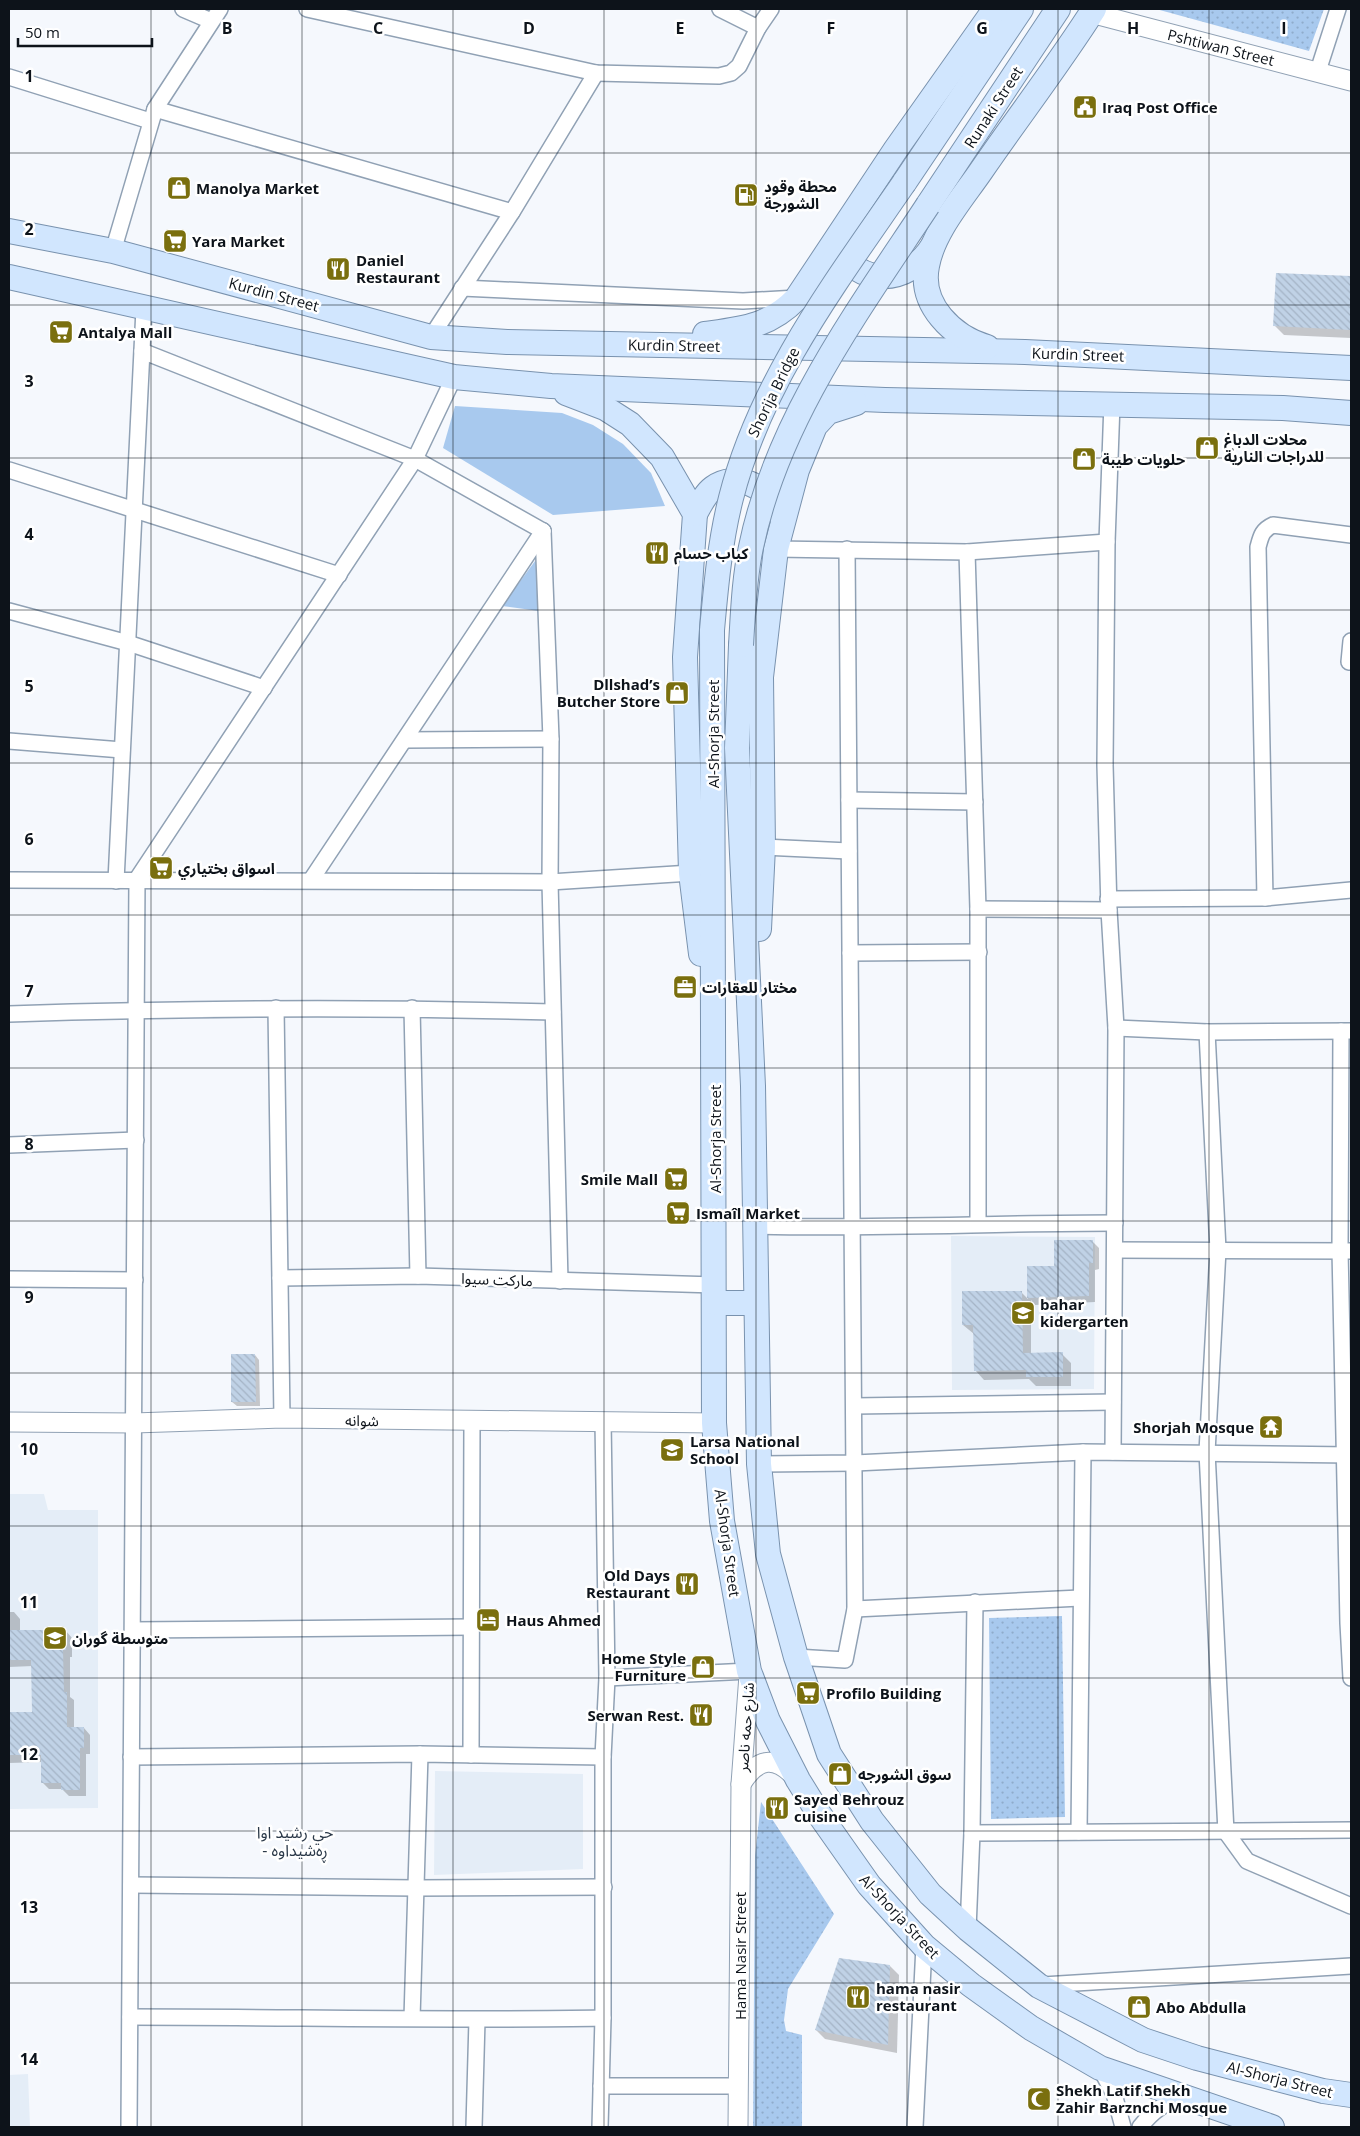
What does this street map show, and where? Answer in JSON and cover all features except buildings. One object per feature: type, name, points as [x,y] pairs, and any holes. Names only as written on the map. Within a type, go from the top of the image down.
[{"type":"main road","points":[[640,344],[745,328],[765,322],[781,314],[797,298],[896,149],[995,9]]},
{"type":"main road","name":"Runaki Street","points":[[904,183],[1021,9]]},
{"type":"main road","name":"Runaki Street","points":[[741,645],[751,547],[766,494],[790,432],[819,376],[860,308],[1058,9]]},
{"type":"main road","points":[[836,241],[840,251],[854,266],[867,274],[892,276],[911,269],[920,263],[966,192],[1092,11]]},
{"type":"main road","name":"Shorija Bridge","points":[[712,630],[719,555],[730,498],[756,425],[803,332],[904,183]]},
{"type":"main road","name":"Kurdin Street","points":[[9,231],[113,251],[431,337],[507,342],[1026,352],[1351,368]]},
{"type":"main road","points":[[932,247],[926,268],[929,297],[936,312],[946,323],[974,344],[999,350],[1026,352]]},
{"type":"main road","points":[[9,277],[144,309],[454,377],[551,386],[885,400],[1112,403],[1283,408],[1351,414]]},
{"type":"main road","points":[[551,386],[605,408],[630,424],[662,458],[680,485],[695,514]]},
{"type":"main road","points":[[753,1086],[763,847],[761,677],[776,549],[797,470],[810,438],[821,418],[828,412],[845,405],[885,400]]},
{"type":"main road","points":[[715,1064],[691,873],[685,657],[695,514],[713,488],[730,481],[748,482],[764,492],[774,507],[776,549]]},
{"type":"main road","name":"Al-Shorja Street","points":[[712,630],[716,1294],[714,1423],[722,1521],[749,1671],[768,1721],[798,1780],[819,1814],[869,1885],[924,1946],[971,1985],[1031,2028],[1100,2068],[1272,2127]]},
{"type":"main road","name":"Al-Shorja Street","points":[[741,645],[737,748],[753,1086],[759,1464],[768,1554],[796,1657],[829,1754],[872,1822],[930,1894],[968,1929],[1039,1986],[1143,2040],[1197,2058],[1323,2091],[1351,2096]]},
{"type":"main road","points":[[716,1294],[756,1303]]},
{"type":"street","points":[[113,251],[153,115],[216,15],[183,9]]},
{"type":"street","points":[[307,9],[596,72],[725,75],[739,66],[758,28],[771,9]]},
{"type":"street","points":[[720,9],[758,28]]},
{"type":"street","points":[[1318,71],[1338,9]]},
{"type":"street","name":"Pshtiwan Street","points":[[1092,11],[1351,81]]},
{"type":"street","points":[[431,337],[512,212],[596,72]]},
{"type":"street","points":[[9,76],[512,212]]},
{"type":"street","points":[[462,288],[743,301],[797,298]]},
{"type":"street","points":[[116,881],[144,309]]},
{"type":"street","points":[[142,351],[415,459],[543,531]]},
{"type":"street","points":[[129,2127],[137,879],[415,459],[454,377]]},
{"type":"street","points":[[1112,403],[1107,542],[1105,765],[1108,904],[1116,1028],[1113,1452]]},
{"type":"street","points":[[9,470],[339,575]]},
{"type":"street","points":[[1265,898],[1258,547],[1261,533],[1273,525],[1351,536]]},
{"type":"street","points":[[543,531],[551,739],[550,882],[560,1281]]},
{"type":"street","points":[[311,880],[543,531]]},
{"type":"street","points":[[776,549],[967,552],[1107,542]]},
{"type":"street","points":[[796,1657],[845,1660],[855,1609],[855,1406],[847,549]]},
{"type":"street","points":[[967,552],[979,952],[978,1223]]},
{"type":"street","points":[[9,611],[128,643],[264,688]]},
{"type":"street","points":[[1351,641],[1349,662],[1351,662]]},
{"type":"street","points":[[405,740],[551,739]]},
{"type":"street","points":[[9,741],[122,750]]},
{"type":"street","points":[[849,800],[975,802]]},
{"type":"street","points":[[763,847],[849,851]]},
{"type":"street","points":[[9,880],[550,882],[691,873]]},
{"type":"street","points":[[978,909],[1265,898],[1351,890]]},
{"type":"street","points":[[850,953],[979,952]]},
{"type":"street","points":[[9,1014],[276,1008],[412,1008],[553,1012]]},
{"type":"street","points":[[276,1008],[282,1418]]},
{"type":"street","points":[[412,1008],[418,1276]]},
{"type":"street","points":[[1116,1028],[1206,1032],[1346,1031],[1346,1250],[1351,1678]]},
{"type":"street","points":[[1206,1032],[1218,1250],[1207,1452],[1226,1832],[1247,1861],[1351,1906]]},
{"type":"street","points":[[9,1145],[136,1140]]},
{"type":"street","points":[[755,1226],[853,1228],[978,1223],[1115,1223]]},
{"type":"street","points":[[1115,1250],[1346,1250]]},
{"type":"street","name":"مارکت سیوا","points":[[280,1278],[418,1276],[560,1281],[716,1294]]},
{"type":"street","points":[[9,1279],[134,1280]]},
{"type":"street","points":[[855,1406],[1113,1402]]},
{"type":"street","name":"شوانە","points":[[9,1422],[134,1422],[282,1418],[714,1423]]},
{"type":"street","points":[[471,1755],[472,1421]]},
{"type":"street","points":[[600,2127],[603,2018],[603,1757],[607,1678],[602,1421]]},
{"type":"street","points":[[759,1464],[855,1462],[1083,1452],[1348,1454]]},
{"type":"street","points":[[1080,1832],[1080,1598],[1083,1452]]},
{"type":"street","points":[[855,1609],[1080,1598]]},
{"type":"street","points":[[968,1929],[972,1833],[975,1602]]},
{"type":"street","points":[[132,1630],[472,1627]]},
{"type":"street","points":[[607,1678],[749,1671]]},
{"type":"street","name":"شارع حمه ناصر","points":[[741,1784],[749,1671]]},
{"type":"street","points":[[132,1757],[420,1754],[603,1757]]},
{"type":"street","points":[[412,2018],[420,1754]]},
{"type":"street","points":[[741,1784],[754,1767],[767,1762],[784,1767],[798,1780]]},
{"type":"street","name":"Hama Nasir Street","points":[[738,2127],[741,1784]]},
{"type":"street","points":[[972,1833],[1351,1830]]},
{"type":"street","points":[[131,1885],[416,1888],[604,1887]]},
{"type":"street","points":[[915,2127],[924,1946]]},
{"type":"street","points":[[1039,1986],[1351,1966]]},
{"type":"street","points":[[130,2017],[477,2020],[603,2018]]},
{"type":"street","points":[[474,2127],[477,2020]]},
{"type":"street","points":[[1100,2068],[1114,2094],[1123,2127]]},
{"type":"street","points":[[601,2086],[739,2086]]},
{"type":"street","points":[[1140,2127],[1156,2110],[1169,2101],[1186,2098]]},
{"type":"shaded area","points":[[1156,9],[1324,9],[1309,51]]},
{"type":"shaded area","points":[[455,406],[562,413],[593,425],[623,444],[651,473],[665,506],[553,515],[443,448]]},
{"type":"shaded area","points":[[538,557],[539,611],[502,606]]},
{"type":"shaded area","name":"bahar kidergarten","points":[[951,1236],[1095,1237],[1094,1389],[952,1390]]},
{"type":"shaded area","points":[[9,1494],[44,1494],[48,1510],[98,1510],[98,1808],[9,1809]]},
{"type":"shaded area","points":[[1062,1616],[1065,1817],[991,1819],[989,1618]]},
{"type":"shaded area","points":[[435,1771],[583,1774],[583,1869],[434,1875]]},
{"type":"shaded area","points":[[761,1802],[834,1914],[788,1989],[784,2020],[786,2031],[802,2035],[802,2127],[753,2127],[755,1856]]},
{"type":"shaded area","points":[[28,2074],[30,2127],[9,2127],[9,2075]]},
{"type":"place","name":"Iraq Post Office","points":[[1085,107]]},
{"type":"place","name":"Manolya Market","points":[[179,188]]},
{"type":"place","name":"محطة وقود الشورجة","points":[[746,195]]},
{"type":"place","name":"Yara Market","points":[[175,241]]},
{"type":"place","name":"Daniel Restaurant","points":[[338,269]]},
{"type":"place","name":"Antalya Mall","points":[[61,332]]},
{"type":"place","name":"محلات الدباغ للدراجات النارية","points":[[1207,448]]},
{"type":"place","name":"حلويات طيبة","points":[[1084,459]]},
{"type":"place","name":"كباب حسام","points":[[657,553]]},
{"type":"place","name":"Dllshad’s Butcher Store","points":[[677,693]]},
{"type":"place","name":"اسواق بختياري","points":[[161,868]]},
{"type":"place","name":"مختار للعقارات","points":[[685,987]]},
{"type":"place","name":"Smile Mall","points":[[676,1179]]},
{"type":"place","name":"Ismaîl Market","points":[[678,1213]]},
{"type":"place","name":"bahar kidergarten","points":[[1023,1313]]},
{"type":"place","name":"Shorjah Mosque","points":[[1271,1427]]},
{"type":"place","name":"Larsa National School","points":[[672,1450]]},
{"type":"place","name":"Old Days Restaurant","points":[[687,1584]]},
{"type":"place","name":"Haus Ahmed","points":[[488,1620]]},
{"type":"place","name":"متوسطة گوران","points":[[55,1638]]},
{"type":"place","name":"Home Style Furniture","points":[[703,1667]]},
{"type":"place","name":"Profilo Building","points":[[808,1693]]},
{"type":"place","name":"Serwan Rest.","points":[[701,1715]]},
{"type":"place","name":"سوق الشورجه","points":[[840,1774]]},
{"type":"place","name":"Sayed Behrouz cuisine","points":[[777,1808]]},
{"type":"place","name":"hama nasir restaurant","points":[[858,1997]]},
{"type":"place","name":"Abo Abdulla","points":[[1139,2007]]},
{"type":"place","name":"Shekh Latif Shekh Zahir Barznchi Mosque","points":[[1039,2099]]},
{"type":"district","name":"حي رشيد اوا - ڕەشیداوە","points":[[295,1841]]}]
